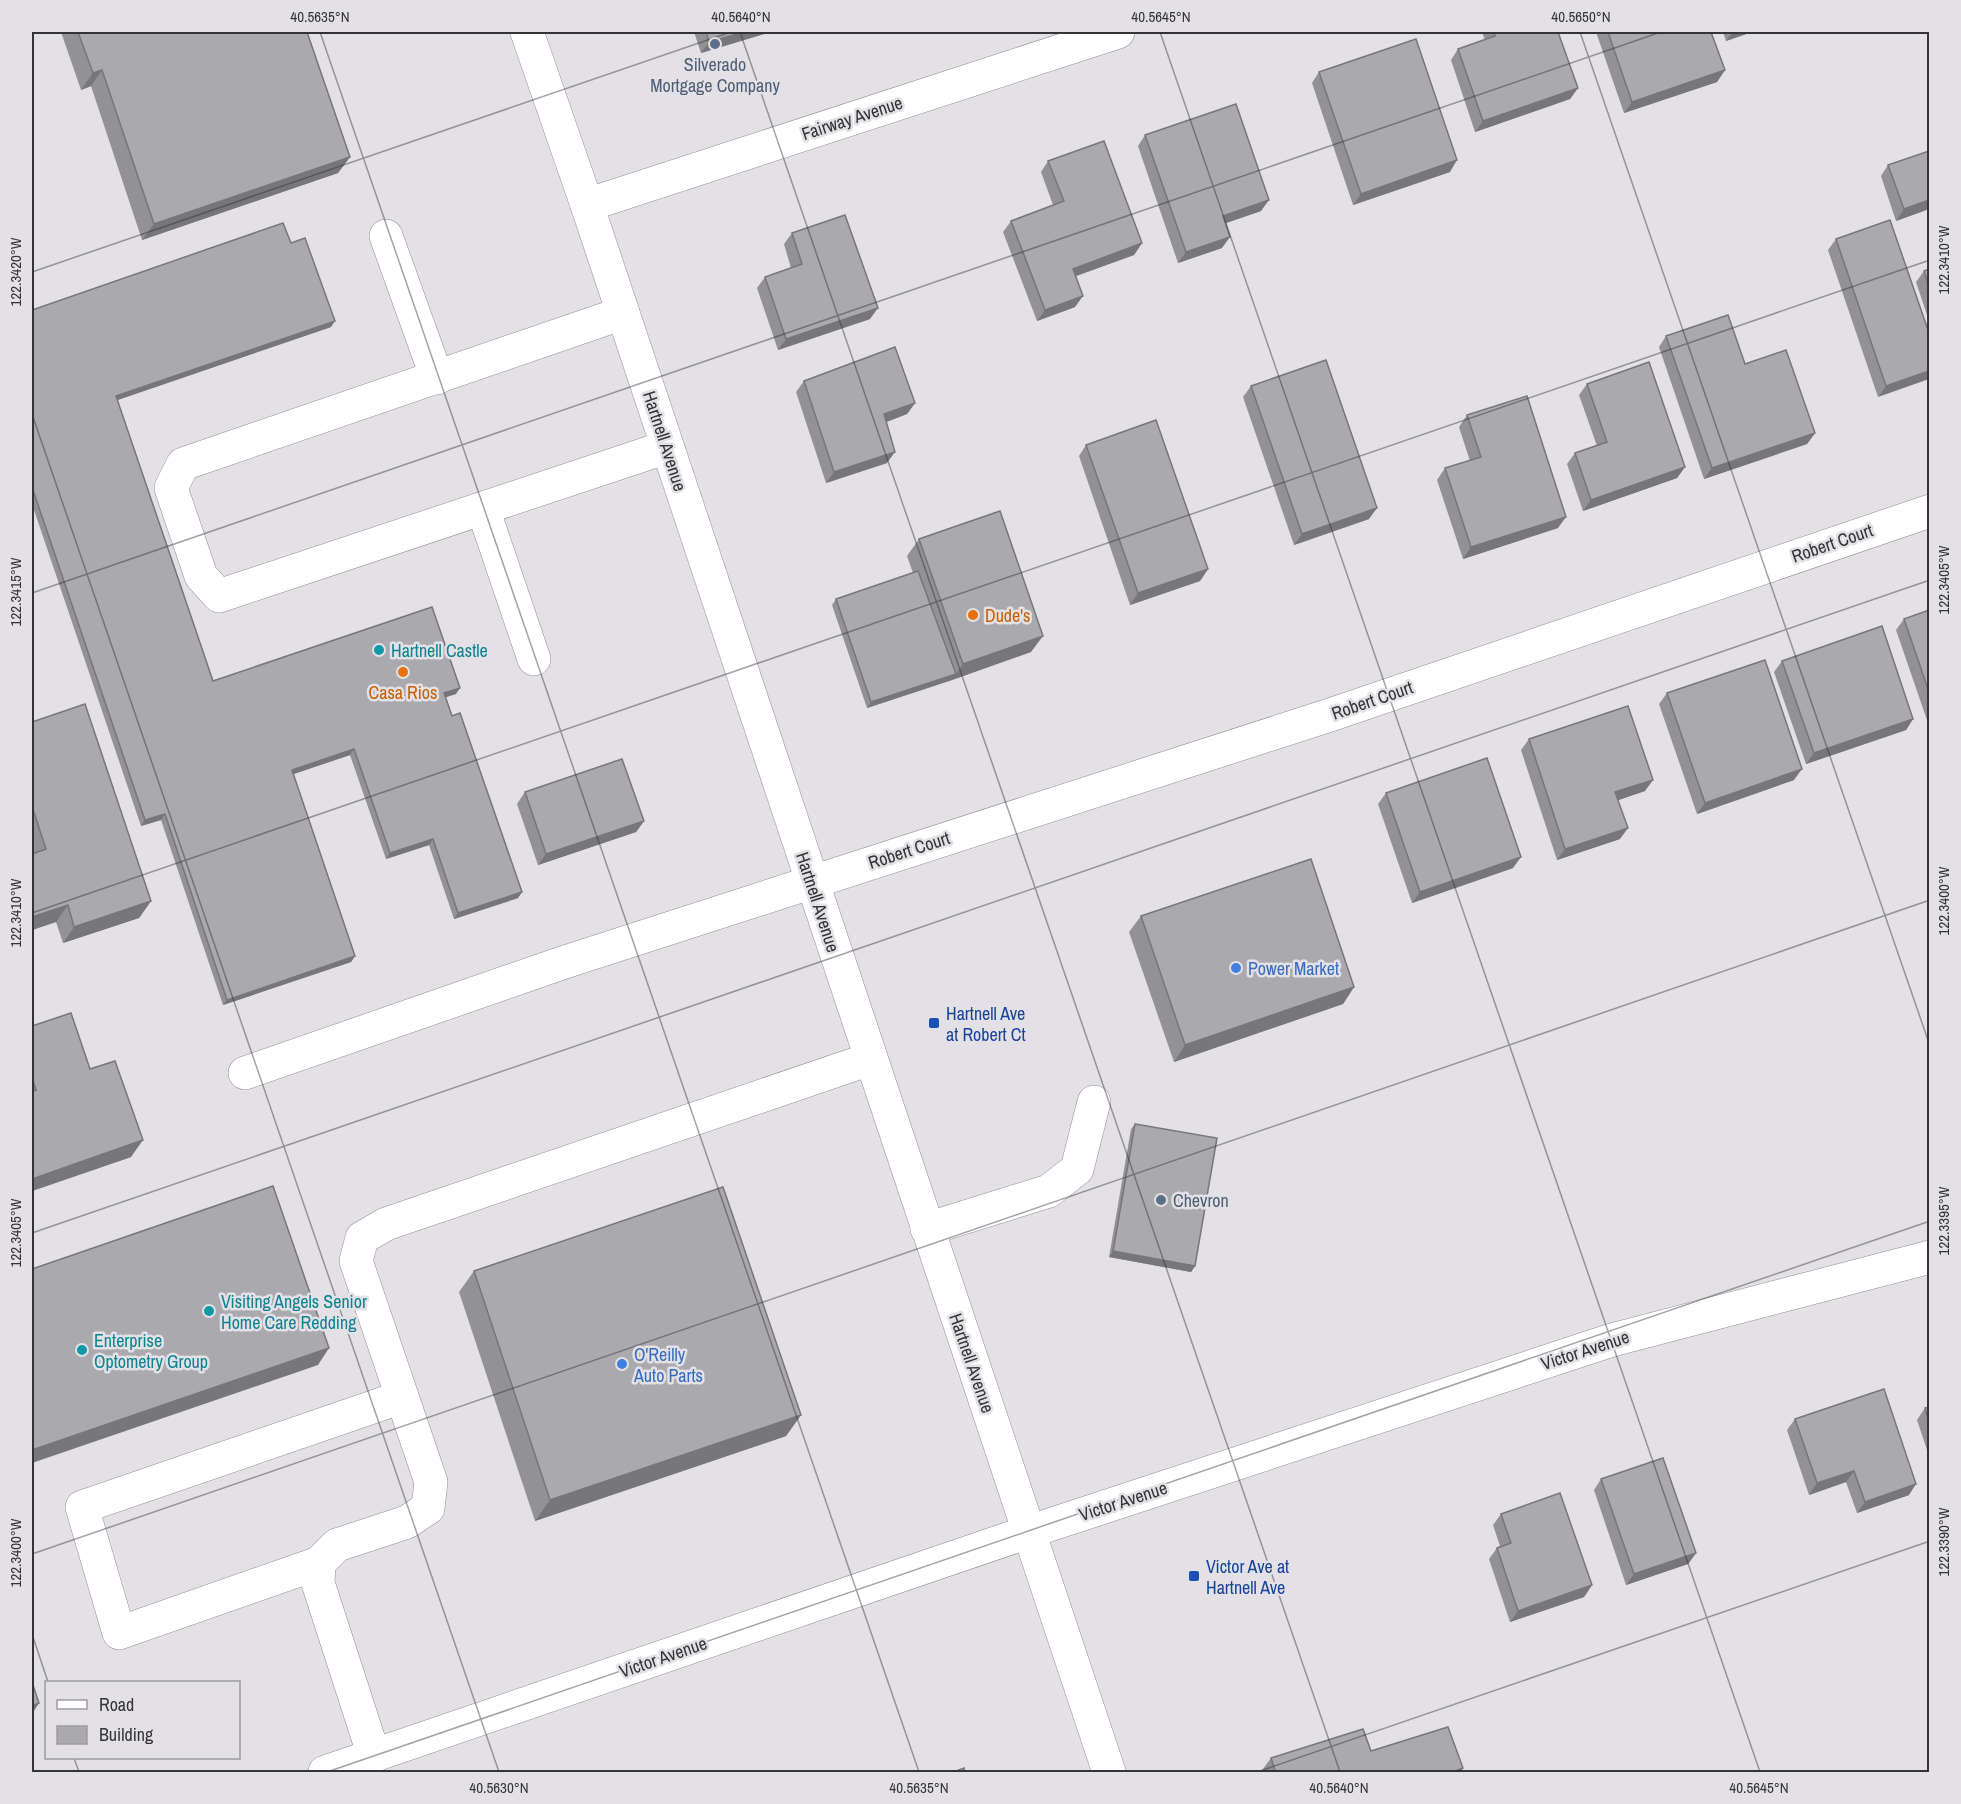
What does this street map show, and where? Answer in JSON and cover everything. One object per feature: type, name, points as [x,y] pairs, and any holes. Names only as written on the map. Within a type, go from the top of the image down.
[{"type":"main road","name":"Hartnell Avenue","points":[[527,32],[587,205],[1109,1773]]},
{"type":"main road","name":"Fairway Avenue","points":[[587,205],[1118,32]]},
{"type":"main road","points":[[386,236],[437,378]]},
{"type":"main road","points":[[623,313],[183,464],[171,488],[201,576],[219,596],[667,447]]},
{"type":"main road","points":[[483,509],[534,659]]},
{"type":"main road","name":"Robert Court","points":[[245,1073],[554,966],[1330,715],[1929,511]]},
{"type":"main road","points":[[402,1397],[82,1507],[119,1633],[319,1563],[337,1545],[407,1522],[428,1508],[431,1482],[356,1261],[362,1238],[386,1224],[870,1059]]},
{"type":"main road","points":[[927,1229],[1049,1191],[1077,1169],[1094,1102]]},
{"type":"main road","name":"Victor Avenue","points":[[325,1773],[1028,1532],[1612,1340],[1929,1257]]},
{"type":"main road","points":[[319,1563],[318,1583],[374,1756]]},
{"type":"building","points":[[78,32],[307,32],[350,157],[154,224],[102,70],[93,73]]},
{"type":"building","points":[[706,32],[744,32],[709,42]]},
{"type":"building","points":[[1494,32],[1558,32],[1578,88],[1483,121],[1458,49],[1495,36]]},
{"type":"building","points":[[1608,32],[1711,32],[1725,70],[1632,102]]},
{"type":"building","points":[[1416,39],[1457,160],[1361,194],[1319,72]]},
{"type":"building","points":[[1236,104],[1269,200],[1223,216],[1230,237],[1186,252],[1145,135]]},
{"type":"building","points":[[1104,141],[1142,243],[1073,269],[1083,296],[1045,310],[1011,221],[1064,201],[1048,161]]},
{"type":"building","points":[[1929,151],[1929,200],[1904,209],[1888,165]]},
{"type":"building","points":[[845,215],[878,308],[786,339],[765,277],[802,264],[792,233]]},
{"type":"building","points":[[1890,220],[1929,333],[1929,371],[1886,386],[1836,239]]},
{"type":"building","name":"Hartnell Castle","points":[[283,223],[291,243],[305,238],[335,321],[116,396],[213,681],[432,607],[460,688],[444,693],[452,716],[460,713],[522,892],[458,913],[433,839],[390,853],[354,749],[292,770],[355,956],[227,1000],[165,814],[145,820],[32,487],[32,310]]},
{"type":"building","points":[[1929,269],[1929,287],[1924,271]]},
{"type":"building","points":[[1728,315],[1745,364],[1786,350],[1815,433],[1712,468],[1666,336]]},
{"type":"building","points":[[895,347],[915,403],[884,414],[895,452],[834,472],[804,381]]},
{"type":"building","points":[[1326,360],[1377,508],[1302,534],[1251,386]]},
{"type":"building","points":[[1649,362],[1685,467],[1591,500],[1575,453],[1607,442],[1587,384]]},
{"type":"building","points":[[1527,396],[1566,517],[1471,547],[1445,468],[1481,457],[1467,415]]},
{"type":"building","points":[[1156,420],[1208,569],[1138,593],[1086,445]]},
{"type":"building","name":"Dude's","points":[[1000,511],[1043,636],[963,664],[919,539]]},
{"type":"building","points":[[918,571],[956,674],[871,702],[836,599]]},
{"type":"building","points":[[1929,610],[1929,692],[1904,619]]},
{"type":"building","points":[[1882,626],[1913,719],[1814,753],[1782,661]]},
{"type":"building","points":[[1765,660],[1802,769],[1705,803],[1667,693]]},
{"type":"building","points":[[85,704],[151,901],[74,927],[68,905],[32,917],[32,854],[46,849],[34,812],[32,813],[32,722]]},
{"type":"building","points":[[1628,706],[1653,780],[1615,792],[1628,828],[1565,849],[1529,739]]},
{"type":"building","points":[[1487,758],[1521,857],[1420,892],[1386,793]]},
{"type":"building","points":[[622,759],[644,821],[546,854],[525,792]]},
{"type":"building","name":"Power Market","points":[[1311,859],[1354,987],[1185,1045],[1141,916]]},
{"type":"building","points":[[71,1013],[90,1069],[115,1061],[143,1140],[32,1179],[32,1092],[36,1090],[32,1077],[32,1026]]},
{"type":"building","name":"Chevron","points":[[1135,1124],[1217,1138],[1195,1266],[1113,1251]]},
{"type":"building","points":[[273,1186],[329,1348],[32,1450],[32,1269]]},
{"type":"building","name":"O'Reilly Auto Parts","points":[[723,1187],[801,1415],[550,1500],[474,1271]]},
{"type":"building","points":[[1884,1389],[1916,1484],[1865,1502],[1854,1471],[1817,1483],[1795,1419]]},
{"type":"building","points":[[1929,1407],[1929,1422],[1925,1408]]},
{"type":"building","points":[[1663,1458],[1696,1553],[1634,1574],[1601,1479]]},
{"type":"building","points":[[1560,1493],[1592,1585],[1518,1611],[1497,1548],[1511,1543],[1501,1514]]},
{"type":"building","points":[[32,1682],[39,1703],[32,1706]]},
{"type":"building","points":[[1448,1727],[1463,1768],[1450,1773],[1276,1773],[1271,1758],[1363,1729],[1371,1751]]},
{"type":"building","points":[[964,1768],[965,1773],[951,1773]]},
{"type":"place","name":"Silverado Mortgage Company","points":[[715,44]]},
{"type":"place","name":"Dude's","points":[[973,615]]},
{"type":"place","name":"Hartnell Castle","points":[[379,650]]},
{"type":"place","name":"Casa Rios","points":[[403,672]]},
{"type":"place","name":"Power Market","points":[[1236,968]]},
{"type":"place","name":"Hartnell Ave at Robert Ct","points":[[934,1023]]},
{"type":"place","name":"Chevron","points":[[1161,1200]]},
{"type":"place","name":"Visiting Angels Senior Home Care Redding","points":[[209,1311]]},
{"type":"place","name":"Enterprise Optometry Group","points":[[82,1350]]},
{"type":"place","name":"O'Reilly Auto Parts","points":[[622,1364]]},
{"type":"place","name":"Victor Ave at Hartnell Ave","points":[[1194,1576]]}]
